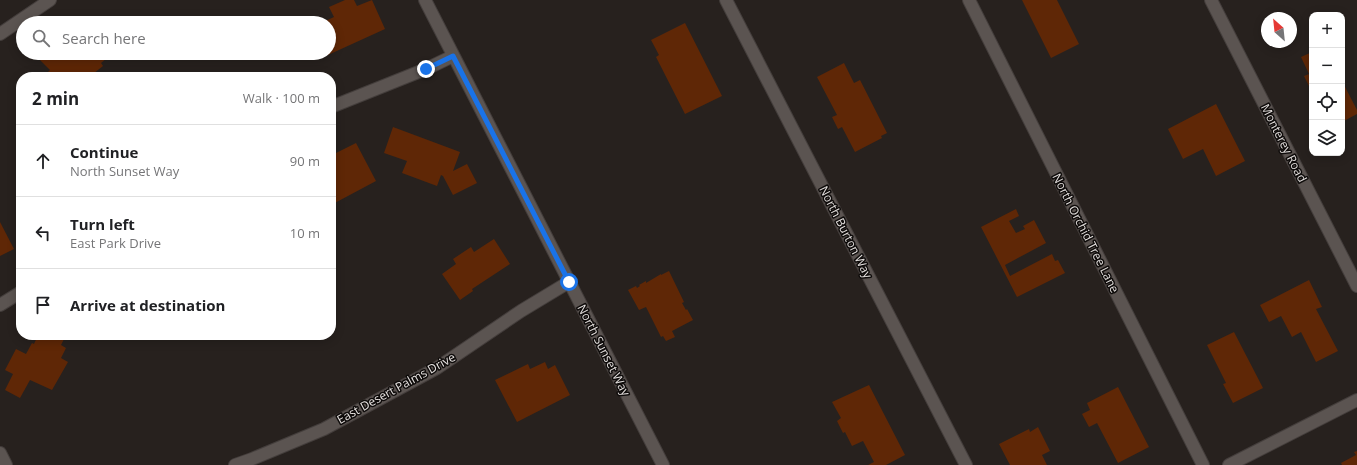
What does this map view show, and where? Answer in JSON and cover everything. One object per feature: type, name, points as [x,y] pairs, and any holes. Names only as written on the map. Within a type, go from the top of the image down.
[{"type":"street","points":[[26,16],[50,0]]},
{"type":"street","name":"North Sunset Way","points":[[425,0],[663,465]]},
{"type":"street","name":"North Burton Way","points":[[726,0],[966,465]]},
{"type":"street","name":"North Orchid Tree Lane","points":[[969,0],[1203,465]]},
{"type":"street","name":"Monterey Road","points":[[1211,0],[1357,286]]},
{"type":"street","points":[[0,34],[16,23]]},
{"type":"street","points":[[336,105],[426,69],[453,56]]},
{"type":"street","name":"East Desert Palms Drive","points":[[235,465],[324,429],[437,368],[520,311],[569,282]]},
{"type":"street","points":[[0,305],[16,295]]},
{"type":"street","points":[[1229,465],[1357,400]]},
{"type":"street","points":[[0,453],[6,465]]},
{"type":"building","points":[[345,0],[354,0],[357,6],[372,0],[385,29],[336,51],[336,16],[334,16],[329,7]]},
{"type":"building","points":[[1022,0],[1057,0],[1079,44],[1051,58]]},
{"type":"building","points":[[685,23],[722,96],[685,114],[656,57],[659,55],[651,40]]},
{"type":"building","points":[[1309,53],[1309,74],[1301,57]]},
{"type":"building","points":[[40,60],[105,60],[101,63],[103,66],[95,72],[48,72],[50,70]]},
{"type":"building","points":[[844,63],[854,83],[860,80],[887,133],[881,136],[882,138],[855,152],[842,127],[838,129],[832,117],[837,115],[817,77]]},
{"type":"building","points":[[1309,74],[1309,86],[1304,76]]},
{"type":"building","points":[[1345,87],[1357,110],[1357,114],[1345,120]]},
{"type":"building","points":[[1216,104],[1245,161],[1216,176],[1203,149],[1183,159],[1168,129]]},
{"type":"building","points":[[393,127],[460,152],[453,171],[467,164],[477,183],[453,195],[443,176],[441,175],[437,186],[402,173],[407,161],[384,153]]},
{"type":"building","points":[[356,143],[376,181],[336,202],[336,153]]},
{"type":"building","points":[[1016,209],[1019,216],[1009,221],[1016,233],[1025,229],[1023,226],[1034,220],[1046,243],[1005,265],[1010,276],[1052,254],[1055,261],[1058,260],[1065,273],[1017,297],[981,227]]},
{"type":"building","points":[[0,222],[14,249],[0,256]]},
{"type":"building","points":[[494,239],[510,264],[472,289],[473,291],[460,300],[442,274],[456,264],[453,259],[471,247],[474,252]]},
{"type":"building","points":[[669,271],[684,302],[682,303],[693,320],[672,331],[675,337],[666,341],[663,336],[661,337],[646,307],[639,310],[628,290],[636,286],[637,288],[646,281],[646,283]]},
{"type":"building","points":[[1309,280],[1322,307],[1316,309],[1338,351],[1316,362],[1301,332],[1292,337],[1281,316],[1269,322],[1260,305]]},
{"type":"building","points":[[1234,332],[1263,388],[1233,403],[1223,384],[1226,383],[1207,345]]},
{"type":"building","points":[[36,340],[64,340],[61,345],[66,348],[61,358],[68,362],[52,390],[30,380],[20,398],[5,390],[13,374],[5,370],[16,349],[26,354],[32,343],[34,344]]},
{"type":"building","points":[[545,362],[548,369],[555,365],[570,395],[517,422],[495,380],[528,364],[530,369]]},
{"type":"building","points":[[869,385],[905,455],[886,465],[868,465],[874,462],[863,441],[852,446],[845,432],[843,433],[837,421],[841,418],[832,402]]},
{"type":"building","points":[[1118,387],[1149,447],[1118,463],[1097,423],[1089,427],[1082,414],[1090,410],[1087,403]]},
{"type":"building","points":[[1038,427],[1050,451],[1042,455],[1047,465],[1010,465],[999,444],[1029,429],[1030,432]]},
{"type":"building","points":[[1357,451],[1357,465],[1342,465],[1341,463],[1356,455],[1354,452]]},
{"type":"route","points":[[426,69],[453,56],[569,282]]}]
